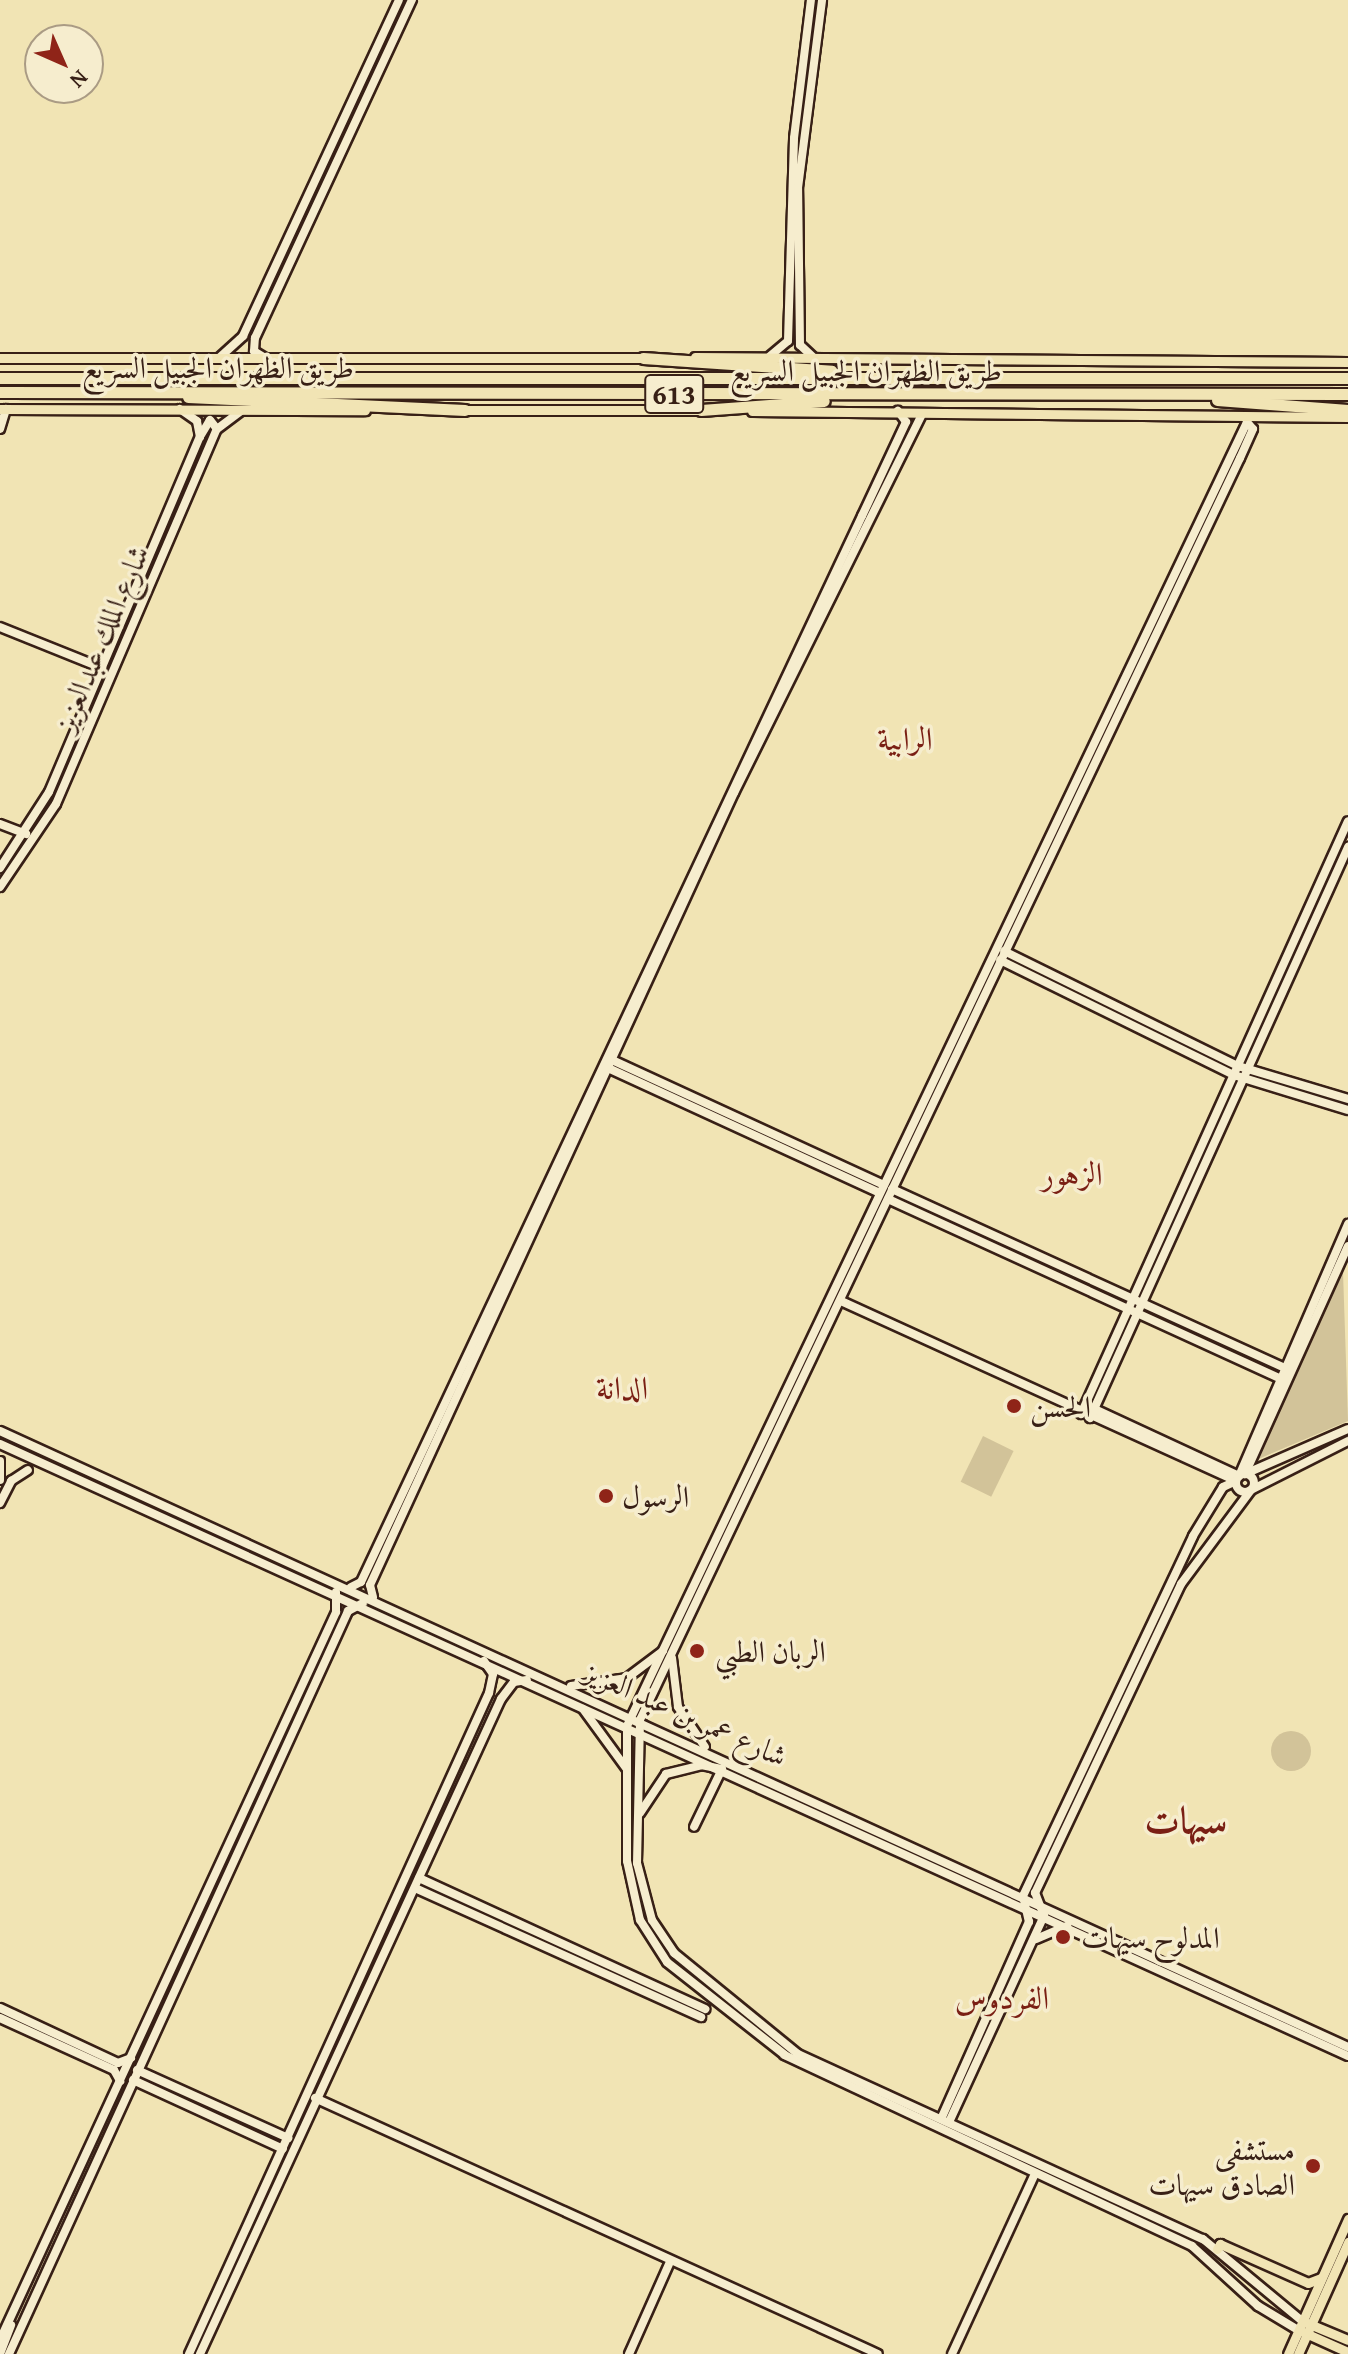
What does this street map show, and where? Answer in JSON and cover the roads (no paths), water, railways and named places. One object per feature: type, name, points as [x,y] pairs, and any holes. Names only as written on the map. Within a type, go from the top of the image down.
[{"type":"highway","points":[[643,358],[965,378]]},
{"type":"highway","name":"طريق الظهران الجبيل السريع","points":[[0,378],[1348,378]]},
{"type":"highway","points":[[96,390],[465,410]]},
{"type":"highway","name":"طريق الظهران الجبيل السريع","points":[[0,392],[1348,394]]},
{"type":"highway","points":[[701,410],[919,393]]},
{"type":"highway","points":[[1133,393],[1348,410]]},
{"type":"main road","points":[[0,358],[763,357],[1348,362]]},
{"type":"main road","name":"613","points":[[3,409],[898,410],[1348,417]]},
{"type":"main road","points":[[1298,2354],[1324,2275],[1348,2219]]},
{"type":"main road","points":[[1288,2354],[1348,2242]]},
{"type":"main road","points":[[1217,2249],[1220,2244],[1308,2283],[1324,2275]]},
{"type":"main road","points":[[1305,2327],[1348,2340]]},
{"type":"main road","points":[[1305,2327],[1348,2352]]},
{"type":"street","points":[[401,0],[397,15],[405,14]]},
{"type":"street","points":[[216,358],[243,336],[401,0]]},
{"type":"street","points":[[265,358],[254,351],[255,338],[412,0]]},
{"type":"street","points":[[763,357],[782,352],[788,341],[794,138],[811,0]]},
{"type":"street","points":[[819,359],[800,345],[798,188],[822,0]]},
{"type":"street","points":[[243,336],[247,344],[255,338]]},
{"type":"street","points":[[0,429],[3,409]]},
{"type":"street","points":[[180,409],[197,421],[200,437]]},
{"type":"street","points":[[351,1587],[361,1582],[906,422],[898,410]]},
{"type":"street","points":[[200,437],[210,420],[217,429],[242,411]]},
{"type":"street","points":[[374,1597],[369,1589],[610,1064],[845,564],[916,419],[929,411]]},
{"type":"street","points":[[568,1686],[627,1678],[669,1650],[818,1322],[886,1192],[1002,956],[1251,423],[1243,425],[886,1192],[841,1301],[634,1723],[627,1770],[633,1901],[667,1962],[785,2055],[1034,2176],[1192,2246],[1258,2306],[1305,2327]]},
{"type":"street","name":"شارع الملك عبدالعزيز","points":[[0,887],[56,804],[217,429]]},
{"type":"street","name":"شارع الملك عبدالعزيز","points":[[0,868],[26,834],[102,668],[200,437]]},
{"type":"street","points":[[0,627],[102,668]]},
{"type":"street","points":[[1088,1411],[1348,821]]},
{"type":"street","points":[[0,824],[26,834]]},
{"type":"street","points":[[1138,1301],[1244,1078],[1348,847]]},
{"type":"street","points":[[1002,956],[1236,1070],[1244,1078],[1348,1110]]},
{"type":"street","points":[[610,1064],[1277,1377]]},
{"type":"street","points":[[1236,1070],[1249,1067],[1348,1099]]},
{"type":"street","points":[[886,1192],[1282,1367]]},
{"type":"street","points":[[1348,1224],[1277,1377],[1240,1477],[1240,1491],[1251,1490],[1348,1441]]},
{"type":"street","points":[[1240,1477],[1348,1246]]},
{"type":"street","points":[[841,1301],[1240,1477],[1251,1490]]},
{"type":"street","points":[[818,1322],[827,1329]]},
{"type":"street","points":[[809,1341],[817,1350]]},
{"type":"street","points":[[946,2119],[1029,1922],[1023,1896],[1193,1536],[1223,1487],[1348,1429]]},
{"type":"street","name":"شارع عمر بن عبد العزيز","points":[[0,1431],[568,1686],[722,1769],[1348,2056]]},
{"type":"street","name":"شارع عمر بن عبد العزيز","points":[[0,1444],[364,1603],[570,1699],[708,1750],[1348,2047]]},
{"type":"street","points":[[0,1461],[0,1480]]},
{"type":"street","points":[[0,1503],[11,1481],[28,1470]]},
{"type":"street","points":[[946,2119],[1044,1916],[1035,1893],[1181,1584],[1251,1490]]},
{"type":"street","points":[[384,1557],[391,1519]]},
{"type":"street","points":[[0,2340],[340,1602],[336,1591]]},
{"type":"street","points":[[5,2354],[67,2226],[348,1611],[364,1603]]},
{"type":"street","points":[[669,1650],[678,1707],[708,1750]]},
{"type":"street","points":[[483,1660],[492,1683],[506,1691]]},
{"type":"street","points":[[200,2354],[506,1691],[527,1680]]},
{"type":"street","points":[[189,2354],[492,1683]]},
{"type":"street","points":[[570,1699],[599,1723],[627,1770]]},
{"type":"street","points":[[634,1723],[644,1898],[685,1966],[798,2054],[946,2119],[1217,2249],[1274,2305],[1305,2327]]},
{"type":"street","points":[[638,1822],[666,1774],[701,1765],[722,1769],[694,1827]]},
{"type":"street","points":[[247,1832],[258,1782]]},
{"type":"street","points":[[210,1911],[219,1866]]},
{"type":"street","points":[[415,1888],[703,2013],[419,1878]]},
{"type":"street","points":[[1030,1945],[1042,1932],[1068,1926]]},
{"type":"street","points":[[0,2008],[112,2064],[120,2082]]},
{"type":"street","points":[[0,2018],[112,2064],[131,2058]]},
{"type":"street","points":[[324,2060],[313,2090],[318,2100],[878,2354]]},
{"type":"street","points":[[137,2070],[288,2138]]},
{"type":"street","points":[[133,2080],[283,2149]]},
{"type":"street","points":[[952,2354],[1034,2176]]},
{"type":"street","points":[[67,2226],[61,2221],[76,2178]]},
{"type":"street","points":[[629,2354],[670,2262]]},
{"type":"street","points":[[5,2354],[13,2312]]},
{"type":"place","name":"الحسن","points":[[1014,1406]]},
{"type":"place","name":"الرسول","points":[[606,1496]]},
{"type":"place","name":"الربان الطبي","points":[[697,1651]]},
{"type":"place","name":"المدلوح سيهات","points":[[1063,1937]]},
{"type":"place","name":"مستشفى الصادق سيهات","points":[[1313,2166]]},
{"type":"district","name":"الرابية","points":[[905,739]]},
{"type":"district","name":"الزهور","points":[[1072,1174]]},
{"type":"district","name":"الدانة","points":[[622,1388]]},
{"type":"district","name":"سيهات","points":[[1186,1820]]},
{"type":"district","name":"الفردوس","points":[[1002,1998]]}]
